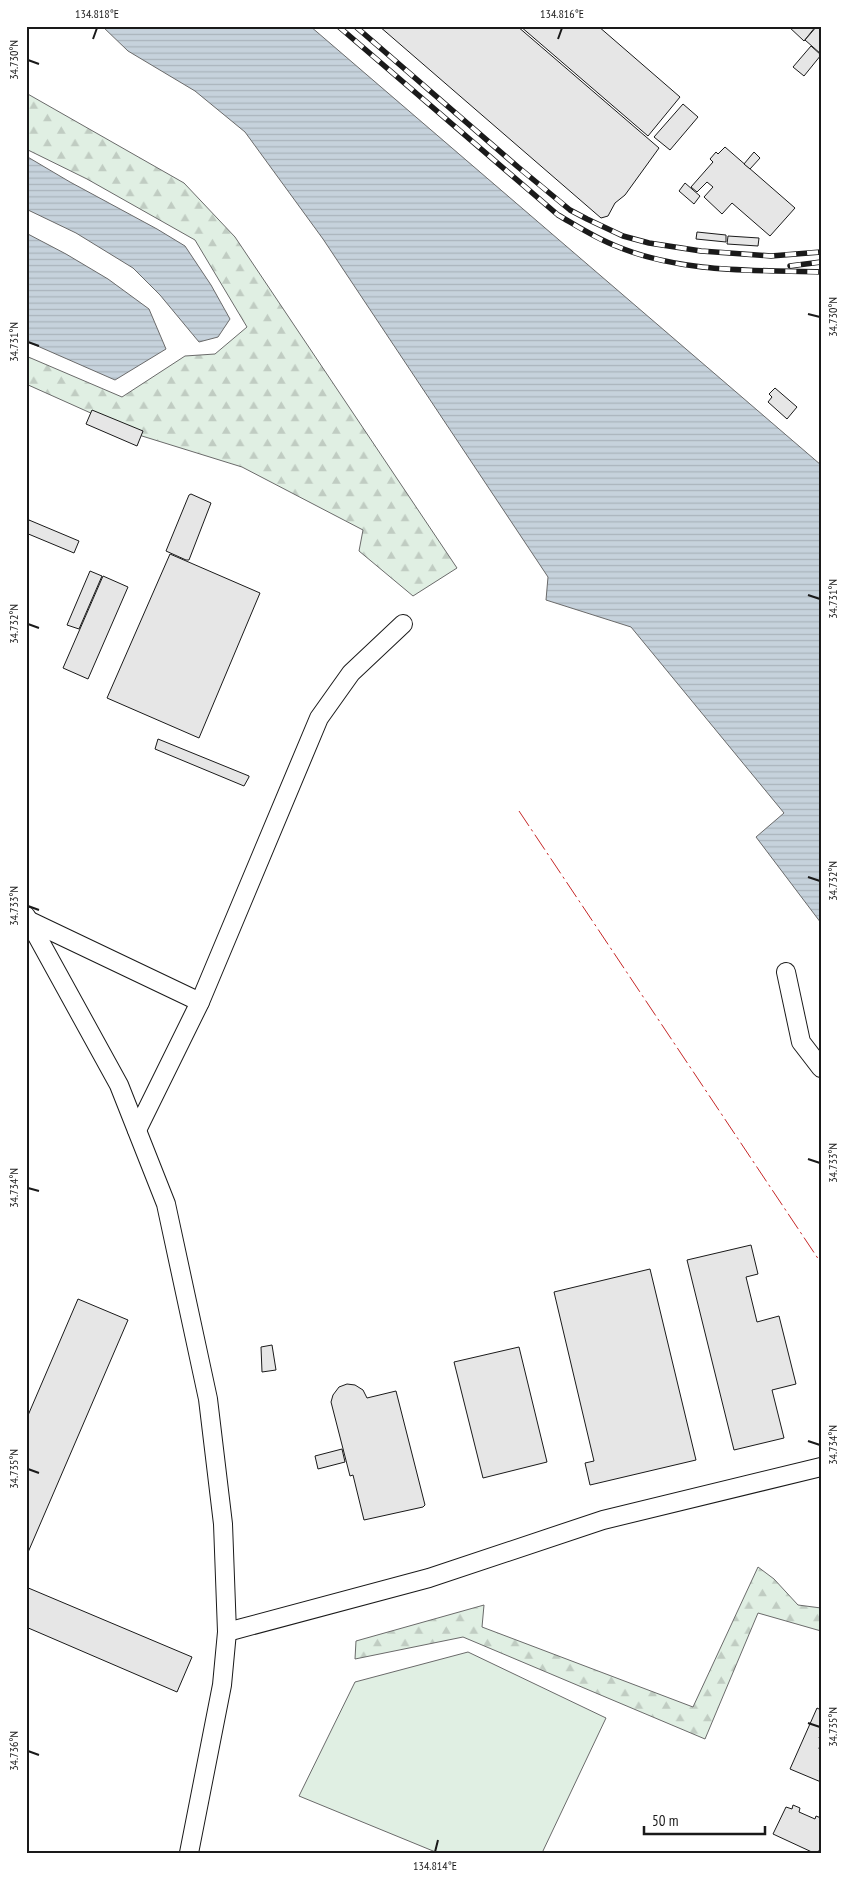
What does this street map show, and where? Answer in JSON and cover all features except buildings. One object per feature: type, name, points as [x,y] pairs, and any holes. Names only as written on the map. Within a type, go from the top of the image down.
[{"type":"street","points":[[137,1130],[200,1002],[319,718],[351,673],[403,624]]},
{"type":"street","points":[[28,918],[200,1002]]},
{"type":"street","points":[[28,918],[119,1085],[166,1204],[208,1399],[223,1524],[226,1632],[222,1685],[189,1853]]},
{"type":"street","points":[[786,972],[801,1042],[821,1068]]},
{"type":"street","points":[[226,1632],[429,1578],[603,1520],[821,1467]]},
{"type":"green space","points":[[26,93],[184,183],[235,237],[457,568],[413,596],[359,551],[363,530],[242,467],[142,436],[26,384],[26,356],[122,397],[185,356],[215,354],[247,327],[195,240],[87,179],[26,149]]},
{"type":"green space","points":[[758,1567],[774,1579],[798,1605],[821,1608],[821,1631],[758,1613],[705,1739],[463,1637],[355,1659],[356,1641],[484,1605],[482,1627],[693,1707]]},
{"type":"green space","points":[[468,1652],[606,1718],[542,1853],[438,1853],[299,1796],[355,1682]]},
{"type":"shaded area","points":[[102,26],[310,26],[821,465],[821,923],[756,837],[784,813],[631,627],[546,600],[548,577],[323,239],[245,132],[195,91],[128,51]]},
{"type":"shaded area","points":[[26,156],[185,246],[211,285],[230,319],[218,337],[199,342],[160,295],[133,268],[76,233],[26,209]]},
{"type":"shaded area","points":[[26,233],[108,279],[149,309],[166,349],[115,380],[26,341]]},
{"type":"railway","points":[[338,26],[558,215],[586,232],[640,255],[691,266],[743,270],[821,272]]},
{"type":"railway","points":[[355,26],[518,167],[570,210],[587,219],[623,236],[649,243],[701,251],[771,256],[821,252]]},
{"type":"railway","points":[[790,266],[821,262]]},
{"type":"power","points":[[519,811],[821,1263]]}]
